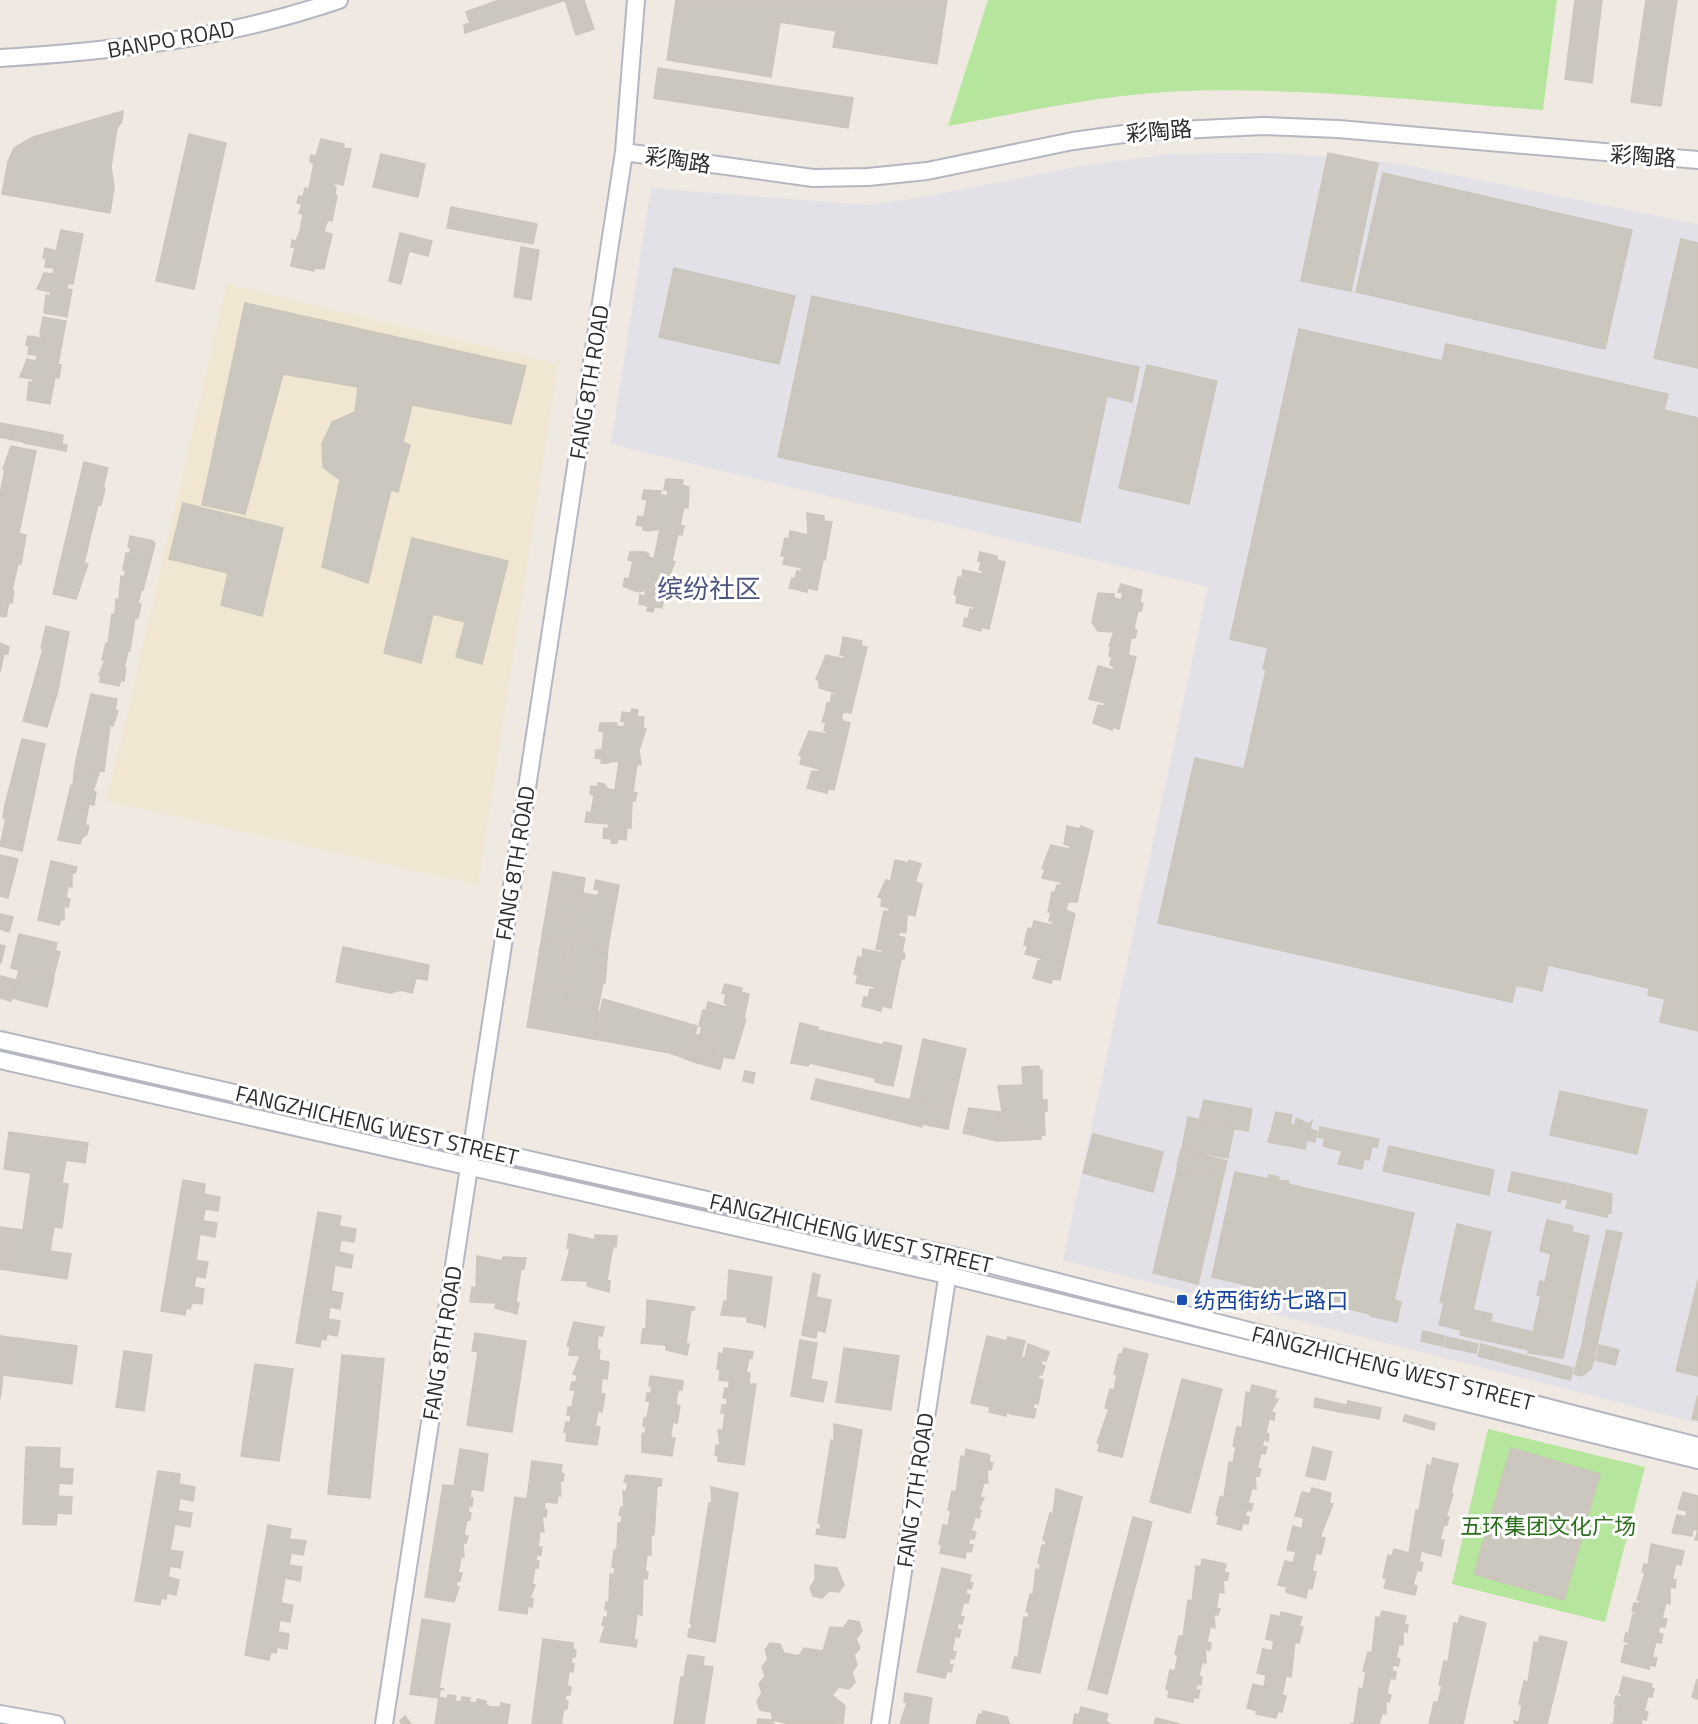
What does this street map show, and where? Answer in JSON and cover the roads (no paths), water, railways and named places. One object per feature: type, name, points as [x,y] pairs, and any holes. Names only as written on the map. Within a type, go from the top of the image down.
[{"type":"street","name":"BANPO ROAD","points":[[0,58],[100,52],[202,37],[291,16],[339,0]]},
{"type":"street","name":"FANG 8TH ROAD","points":[[384,1724],[624,152],[636,0]]},
{"type":"street","name":"彩陶路","points":[[624,152],[813,178],[868,177],[927,171],[1073,141],[1138,132],[1263,126],[1338,129],[1698,160]]},
{"type":"street","name":"FANGZHICHENG WEST STREET","points":[[0,1040],[951,1256],[1698,1446]]},
{"type":"street","name":"FANGZHICHENG WEST STREET","points":[[0,1060],[947,1275],[1698,1460]]},
{"type":"street","name":"FANG 7TH ROAD","points":[[880,1724],[951,1256]]},
{"type":"street","points":[[0,1714],[56,1724]]},
{"type":"place","name":"纺西街纺七路口","points":[[1182,1300]]},
{"type":"district","name":"缤纷社区","points":[[709,588]]},
{"type":"park label","name":"五环集团文化广场","points":[[1548,1526]]}]
